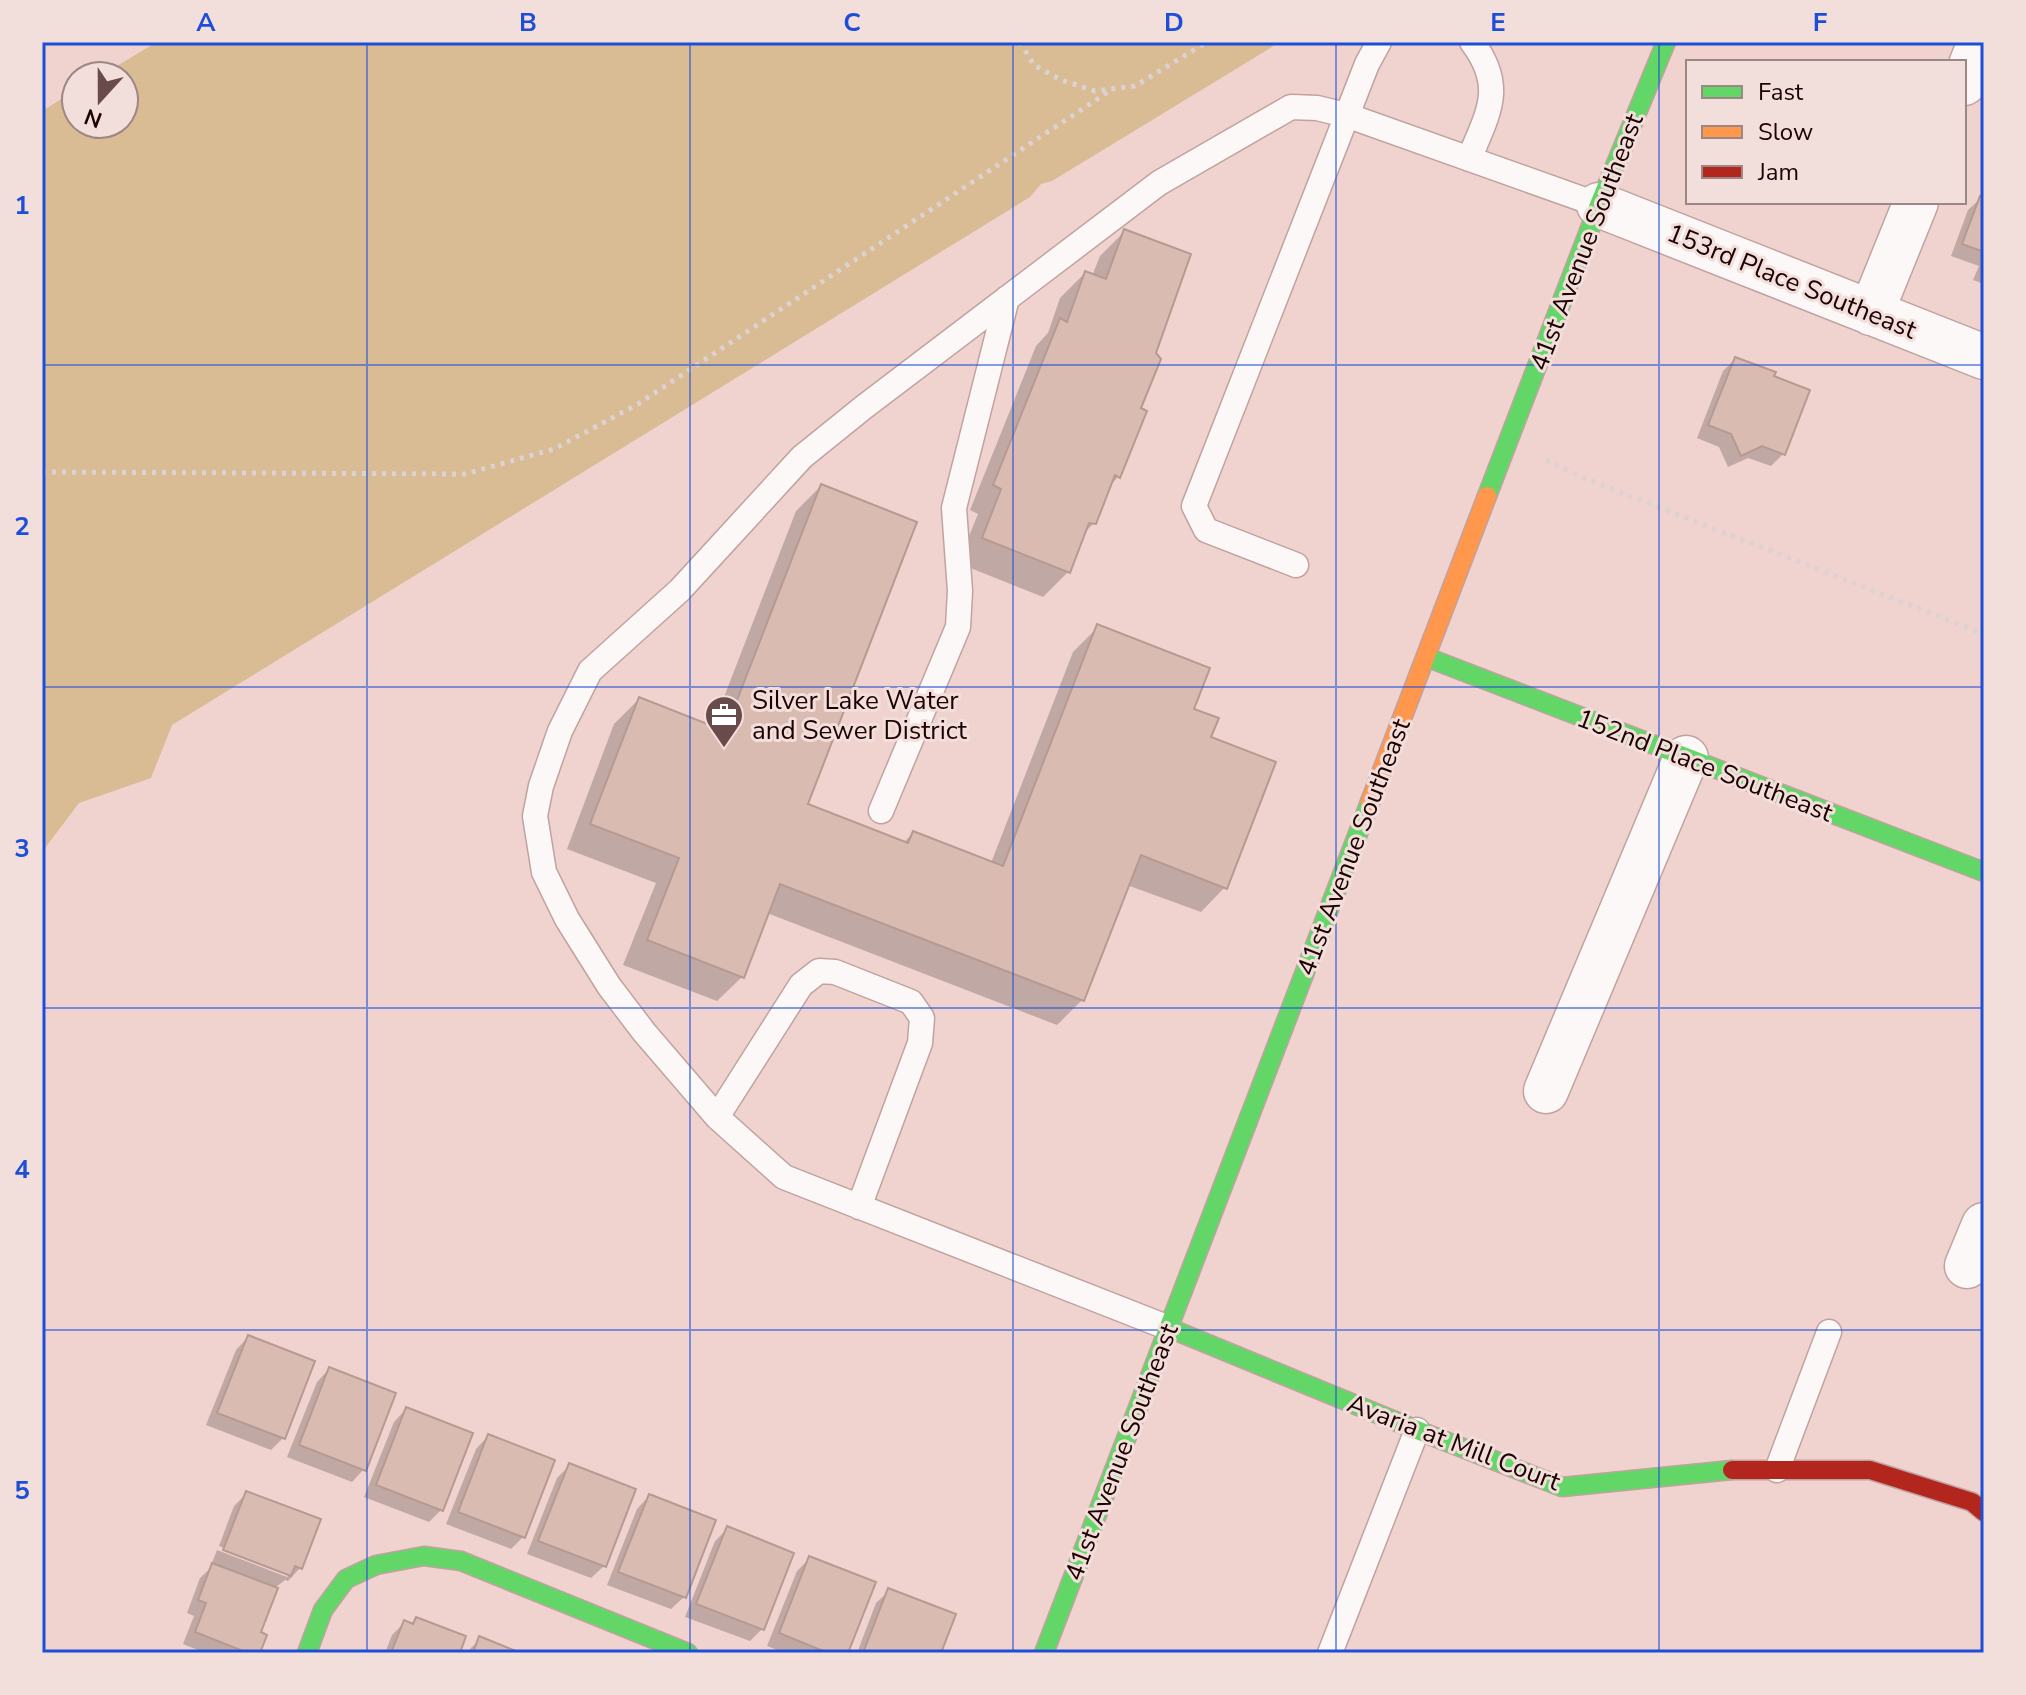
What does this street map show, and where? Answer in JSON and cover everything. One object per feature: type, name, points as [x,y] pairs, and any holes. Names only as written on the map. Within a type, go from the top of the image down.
[{"type":"street","name":"41st Avenue Southeast","points":[[1044,1653],[1599,205],[1666,42]]},
{"type":"street","points":[[1966,78],[1980,42]]},
{"type":"street","points":[[1871,313],[1915,204]]},
{"type":"street","name":"153rd Place Southeast","points":[[1599,205],[1984,357]]},
{"type":"street","name":"152nd Place Southeast","points":[[1426,657],[1984,872]]},
{"type":"street","points":[[1546,1091],[1686,758]]},
{"type":"street","points":[[1967,1266],[1984,1225]]},
{"type":"street","name":"Avaria at Mill Court","points":[[1169,1328],[1562,1487],[1732,1470],[1870,1470],[1972,1502],[1984,1512]]},
{"type":"street","points":[[307,1653],[323,1610],[346,1579],[376,1565],[424,1556],[461,1561],[688,1653]]},
{"type":"lane","points":[[1296,565],[1206,530],[1194,506],[1346,115],[1379,42]]},
{"type":"lane","points":[[1469,159],[1491,106],[1492,80],[1485,61],[1472,42]]},
{"type":"lane","points":[[1169,1328],[784,1177],[717,1117],[609,986],[567,919],[544,872],[535,816],[541,786],[560,731],[590,671],[680,590],[802,457],[1159,183],[1291,107],[1317,108],[1346,115],[1599,205]]},
{"type":"lane","points":[[881,811],[958,627],[960,591],[954,508],[1007,298]]},
{"type":"lane","points":[[717,1117],[801,985],[819,971],[835,972],[911,1002],[922,1018],[920,1043],[859,1207]]},
{"type":"lane","points":[[1777,1470],[1829,1332]]},
{"type":"lane","points":[[1330,1653],[1417,1430]]},
{"type":"path","points":[[1020,42],[1034,65],[1061,80],[1095,91],[1135,86],[1207,42]]},
{"type":"path","points":[[42,472],[465,474],[554,449],[638,404],[1114,88]]},
{"type":"path","points":[[1508,443],[1593,481],[1984,634]]},
{"type":"shaded area","points":[[157,42],[1280,42],[1052,181],[1041,184],[1030,197],[172,725],[151,778],[79,803],[42,852],[42,111],[60,100],[60,140],[140,140],[140,60],[127,60]]},
{"type":"building","points":[[1980,196],[1984,197],[1984,252],[1962,244]]},
{"type":"building","points":[[1124,229],[1191,254],[1156,353],[1161,359],[1141,408],[1147,411],[1120,478],[1115,475],[1096,524],[1089,523],[1070,573],[982,538],[1001,489],[993,485],[1060,318],[1067,322],[1085,271],[1106,279]]},
{"type":"building","points":[[1735,357],[1776,372],[1774,376],[1810,390],[1785,455],[1762,446],[1741,456],[1731,434],[1708,425]]},
{"type":"building","name":"Silver Lake Water and Sewer District","points":[[821,484],[917,522],[808,804],[908,843],[913,831],[1003,866],[1097,624],[1210,668],[1194,709],[1219,718],[1211,737],[1276,762],[1227,889],[1141,855],[1084,1001],[780,884],[744,978],[647,940],[679,858],[590,824],[639,697],[725,731]]},
{"type":"building","points":[[248,1335],[315,1361],[285,1439],[217,1413]]},
{"type":"building","points":[[329,1367],[396,1393],[366,1471],[299,1445]]},
{"type":"building","points":[[406,1407],[473,1433],[443,1511],[376,1485]]},
{"type":"building","points":[[488,1434],[555,1460],[525,1538],[458,1512]]},
{"type":"building","points":[[569,1463],[636,1489],[606,1567],[538,1541]]},
{"type":"building","points":[[246,1491],[321,1519],[302,1569],[295,1566],[291,1576],[223,1550]]},
{"type":"building","points":[[649,1494],[716,1520],[686,1598],[618,1572]]},
{"type":"building","points":[[727,1526],[794,1553],[764,1630],[696,1604]]},
{"type":"building","points":[[809,1556],[876,1582],[848,1653],[828,1653],[779,1633]]},
{"type":"building","points":[[212,1563],[278,1588],[261,1632],[267,1635],[260,1653],[248,1653],[195,1632],[206,1603],[198,1600]]},
{"type":"building","points":[[888,1588],[956,1614],[941,1653],[863,1653]]},
{"type":"building","points":[[416,1617],[466,1636],[460,1653],[391,1653],[404,1620],[413,1624]]},
{"type":"building","points":[[479,1636],[521,1653],[473,1653]]},
{"type":"traffic: fast","points":[[1487,496],[1599,205],[1666,42]]},
{"type":"traffic: fast","points":[[1426,657],[1984,872]]},
{"type":"traffic: fast","points":[[1044,1653],[1370,802]]},
{"type":"traffic: fast","points":[[1169,1328],[1562,1487],[1732,1470]]},
{"type":"traffic: fast","points":[[307,1653],[323,1610],[346,1579],[376,1565],[424,1556],[461,1561],[688,1653]]},
{"type":"traffic: slow","points":[[1370,802],[1487,496]]},
{"type":"traffic: jam","points":[[1732,1470],[1870,1470],[1972,1502],[1984,1512]]},
{"type":"place","name":"Silver Lake Water and Sewer District","points":[[724,749]]}]
